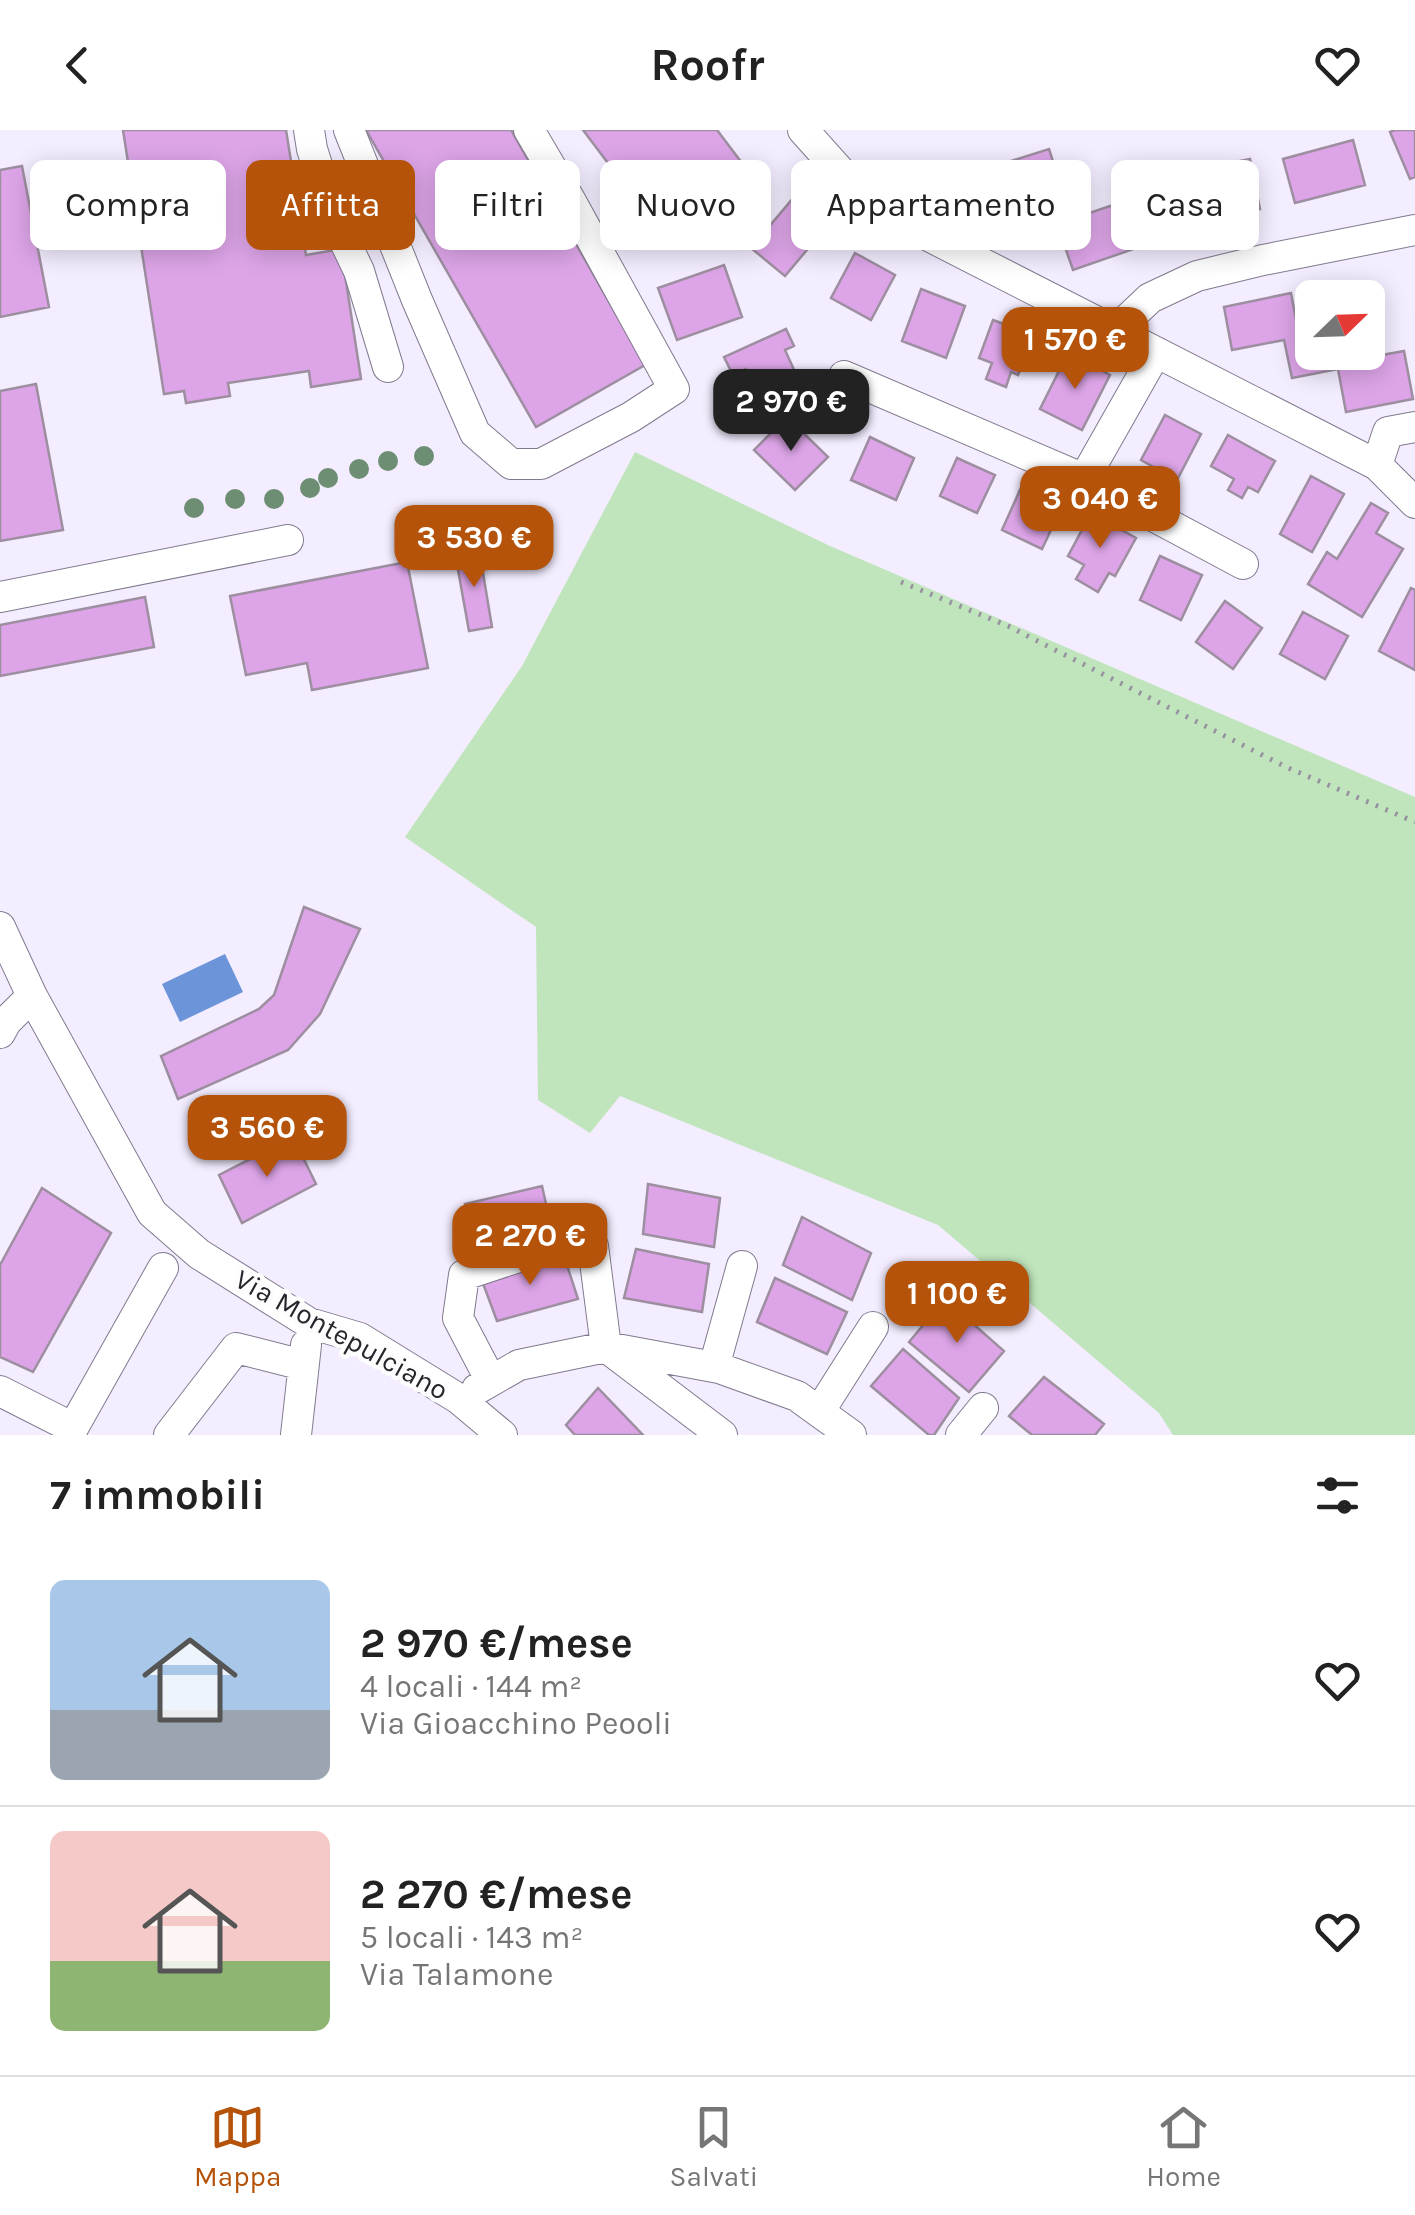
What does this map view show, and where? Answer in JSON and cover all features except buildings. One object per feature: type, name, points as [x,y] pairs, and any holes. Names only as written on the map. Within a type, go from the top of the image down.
[{"type":"street","points":[[308,130],[334,220],[359,272],[388,368]]},
{"type":"street","points":[[349,130],[475,433],[511,464],[541,464],[674,390],[530,130]]},
{"type":"street","points":[[802,130],[872,206],[1376,465],[1415,503]]},
{"type":"street","points":[[1116,331],[1150,298],[1197,276],[1415,230]]},
{"type":"street","points":[[1084,479],[1156,352]]},
{"type":"street","points":[[844,376],[1084,479],[1243,564]]},
{"type":"street","points":[[1376,465],[1388,432],[1415,427]]},
{"type":"street","points":[[0,597],[288,540]]},
{"type":"street","name":"Via Montepulciano","points":[[0,928],[32,996],[81,1062],[152,1213],[199,1254],[309,1322],[360,1338],[459,1399],[502,1435]]},
{"type":"street","points":[[0,1033],[32,996]]},
{"type":"street","points":[[491,1380],[458,1318],[464,1275],[582,1236],[594,1246],[606,1346],[722,1435]]},
{"type":"street","points":[[714,1367],[742,1266]]},
{"type":"street","points":[[0,1391],[71,1431],[163,1268]]},
{"type":"street","points":[[296,1435],[309,1322]]},
{"type":"street","points":[[819,1412],[873,1327]]},
{"type":"street","points":[[459,1399],[519,1365],[606,1346],[714,1367],[797,1396],[851,1435]]},
{"type":"street","points":[[169,1435],[236,1348],[304,1365]]},
{"type":"street","points":[[961,1435],[983,1408]]},
{"type":"path","points":[[901,582],[1008,626],[1286,767],[1415,822]]},
{"type":"green space","points":[[635,452],[830,546],[1415,797],[1415,1435],[1173,1435],[1159,1413],[938,1225],[620,1096],[590,1133],[538,1100],[536,927],[405,837],[522,666]]},
{"type":"water","points":[[225,954],[243,992],[180,1022],[162,984]]}]
